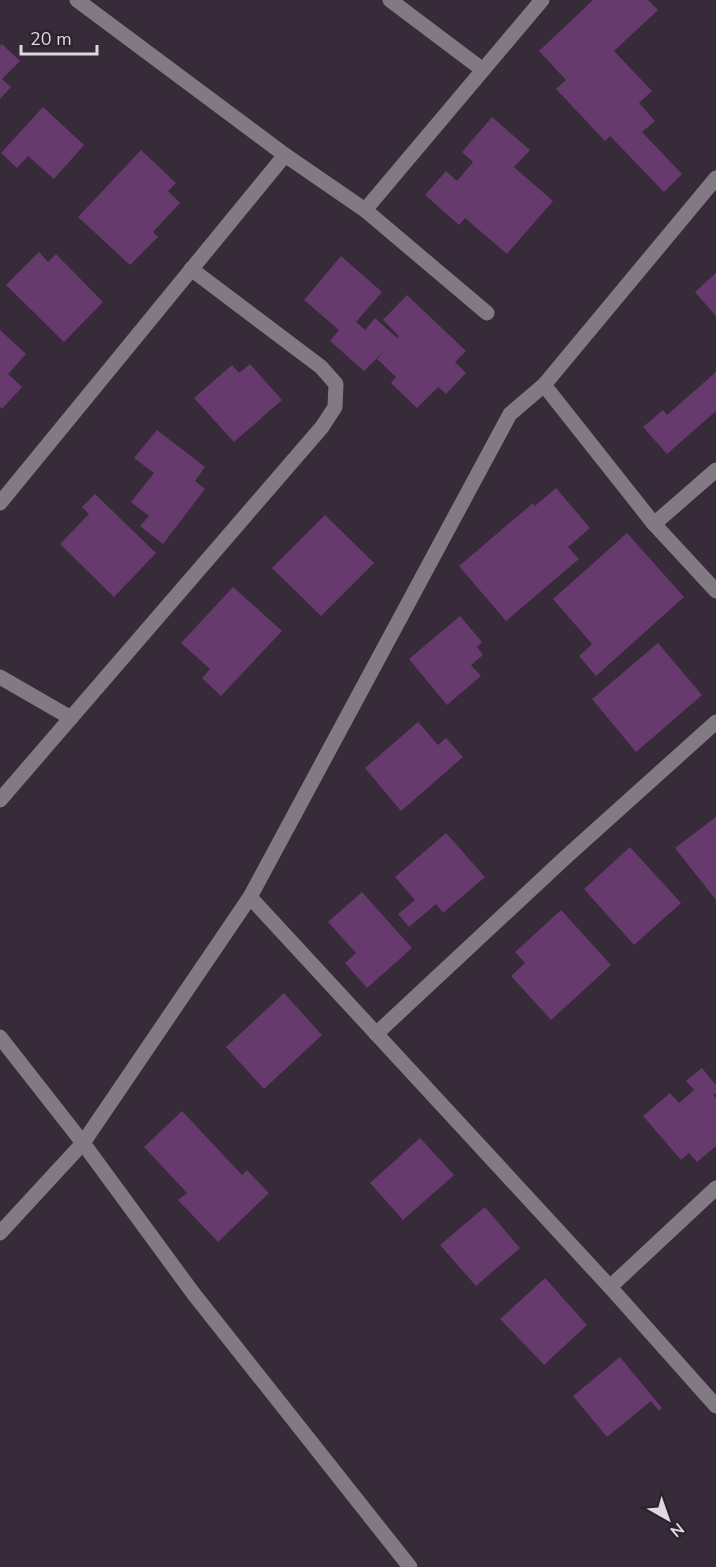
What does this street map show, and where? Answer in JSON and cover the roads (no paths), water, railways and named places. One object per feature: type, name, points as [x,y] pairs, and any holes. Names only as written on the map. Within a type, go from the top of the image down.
[{"type":"street","points":[[77,0],[285,155],[365,210],[487,313]]},
{"type":"street","points":[[390,0],[483,70]]},
{"type":"street","points":[[365,210],[542,0]]},
{"type":"street","points":[[0,503],[285,155]]},
{"type":"street","points":[[0,1233],[83,1143],[250,897],[510,414],[544,385],[716,178]]},
{"type":"street","points":[[0,800],[322,427],[335,407],[336,384],[321,368],[191,269]]},
{"type":"street","points":[[544,385],[654,524],[716,591]]},
{"type":"street","points":[[654,524],[716,470]]},
{"type":"street","points":[[0,677],[71,718]]},
{"type":"street","points":[[376,1034],[567,856],[716,723]]},
{"type":"street","points":[[250,897],[610,1287],[716,1406]]},
{"type":"street","points":[[0,1037],[83,1143],[193,1293],[410,1567]]},
{"type":"street","points":[[610,1287],[716,1188]]}]
